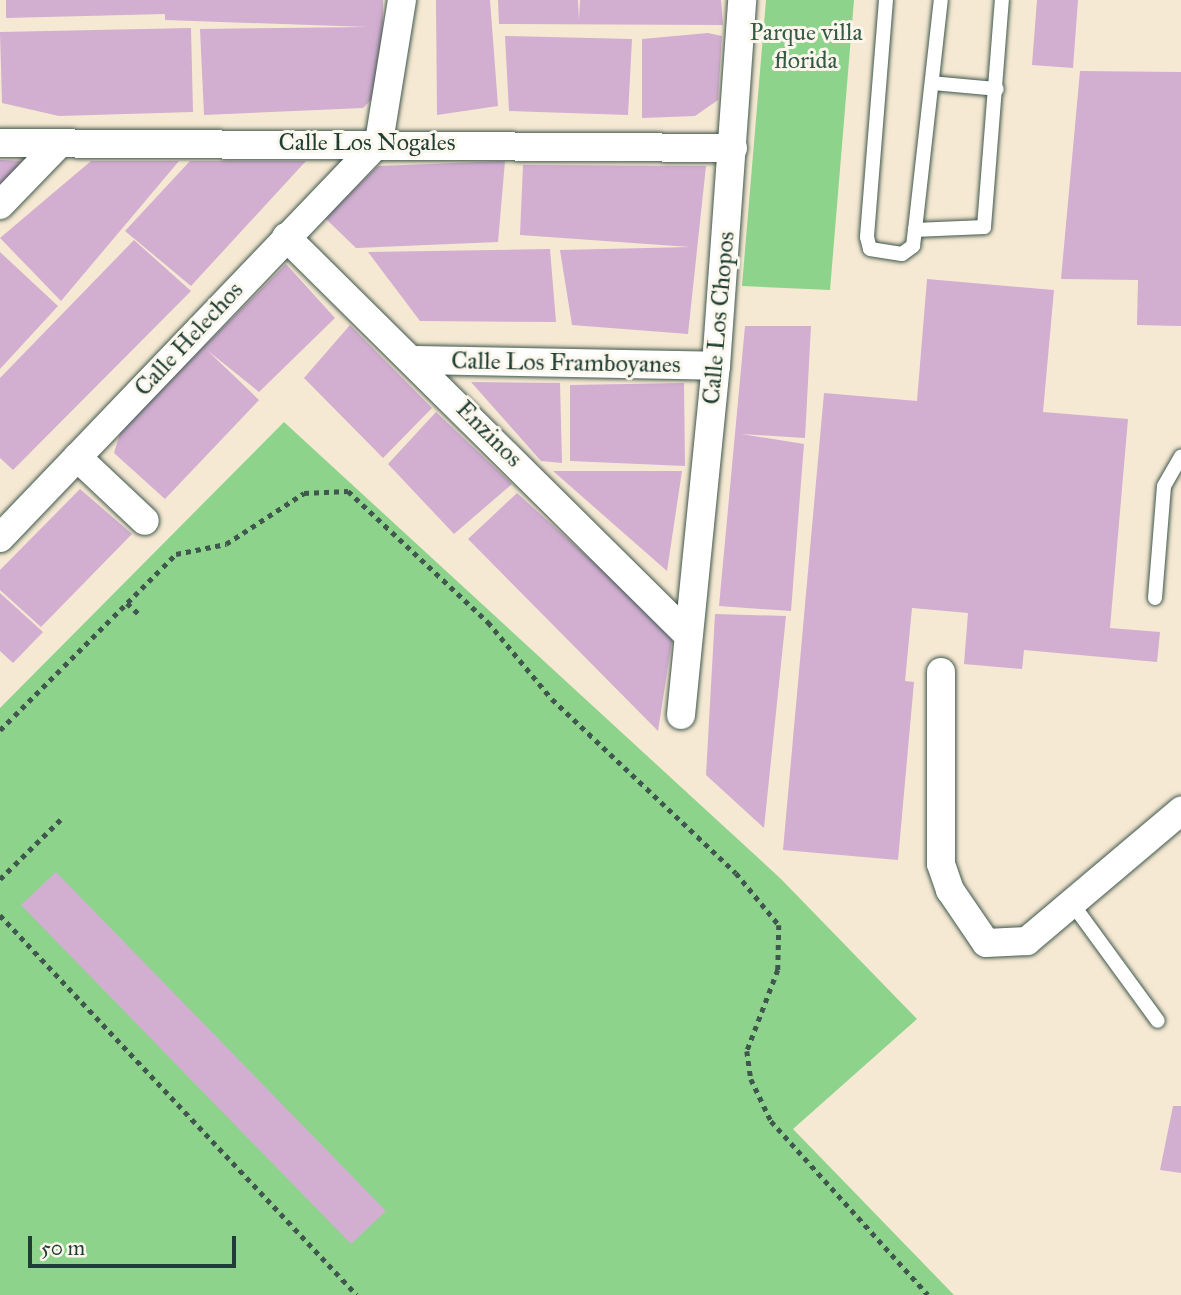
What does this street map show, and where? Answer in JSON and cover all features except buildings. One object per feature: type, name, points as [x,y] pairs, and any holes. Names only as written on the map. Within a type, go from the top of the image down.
[{"type":"street","points":[[379,142],[402,0]]},
{"type":"street","name":"Calle Los Chopos","points":[[681,715],[716,366],[742,0]]},
{"type":"street","name":"Calle Los Nogales","points":[[0,143],[58,145],[379,142],[733,148]]},
{"type":"street","name":"Calle Helechos","points":[[0,538],[379,142]]},
{"type":"street","points":[[0,205],[58,145]]},
{"type":"street","name":"Enzinos","points":[[286,237],[416,360],[688,635]]},
{"type":"street","name":"Calle Los Framboyanes","points":[[416,360],[716,366]]},
{"type":"street","points":[[77,457],[145,521]]},
{"type":"street","points":[[941,672],[938,833],[950,890],[978,936],[1004,946],[1027,940],[1074,906],[1181,811]]},
{"type":"lane","points":[[886,0],[867,244],[876,252],[906,253],[915,230],[941,0]]},
{"type":"lane","points":[[915,230],[984,228],[1002,0]]},
{"type":"lane","points":[[932,83],[997,89]]},
{"type":"lane","points":[[1155,598],[1164,486],[1181,457]]},
{"type":"lane","points":[[1074,906],[1158,1021]]},
{"type":"path","points":[[0,730],[176,554],[226,544],[304,493],[348,491],[488,622],[552,699],[736,873],[779,925],[778,970],[747,1051],[751,1079],[771,1121],[928,1295]]},
{"type":"path","points":[[127,603],[139,614]]},
{"type":"path","points":[[0,879],[64,816]]},
{"type":"path","points":[[0,915],[357,1295]]},
{"type":"green space","name":"Parque villa florida","points":[[766,0],[854,0],[830,290],[742,286]]},
{"type":"green space","points":[[284,422],[781,879],[917,1019],[793,1129],[954,1295],[0,1295],[0,708]]}]
